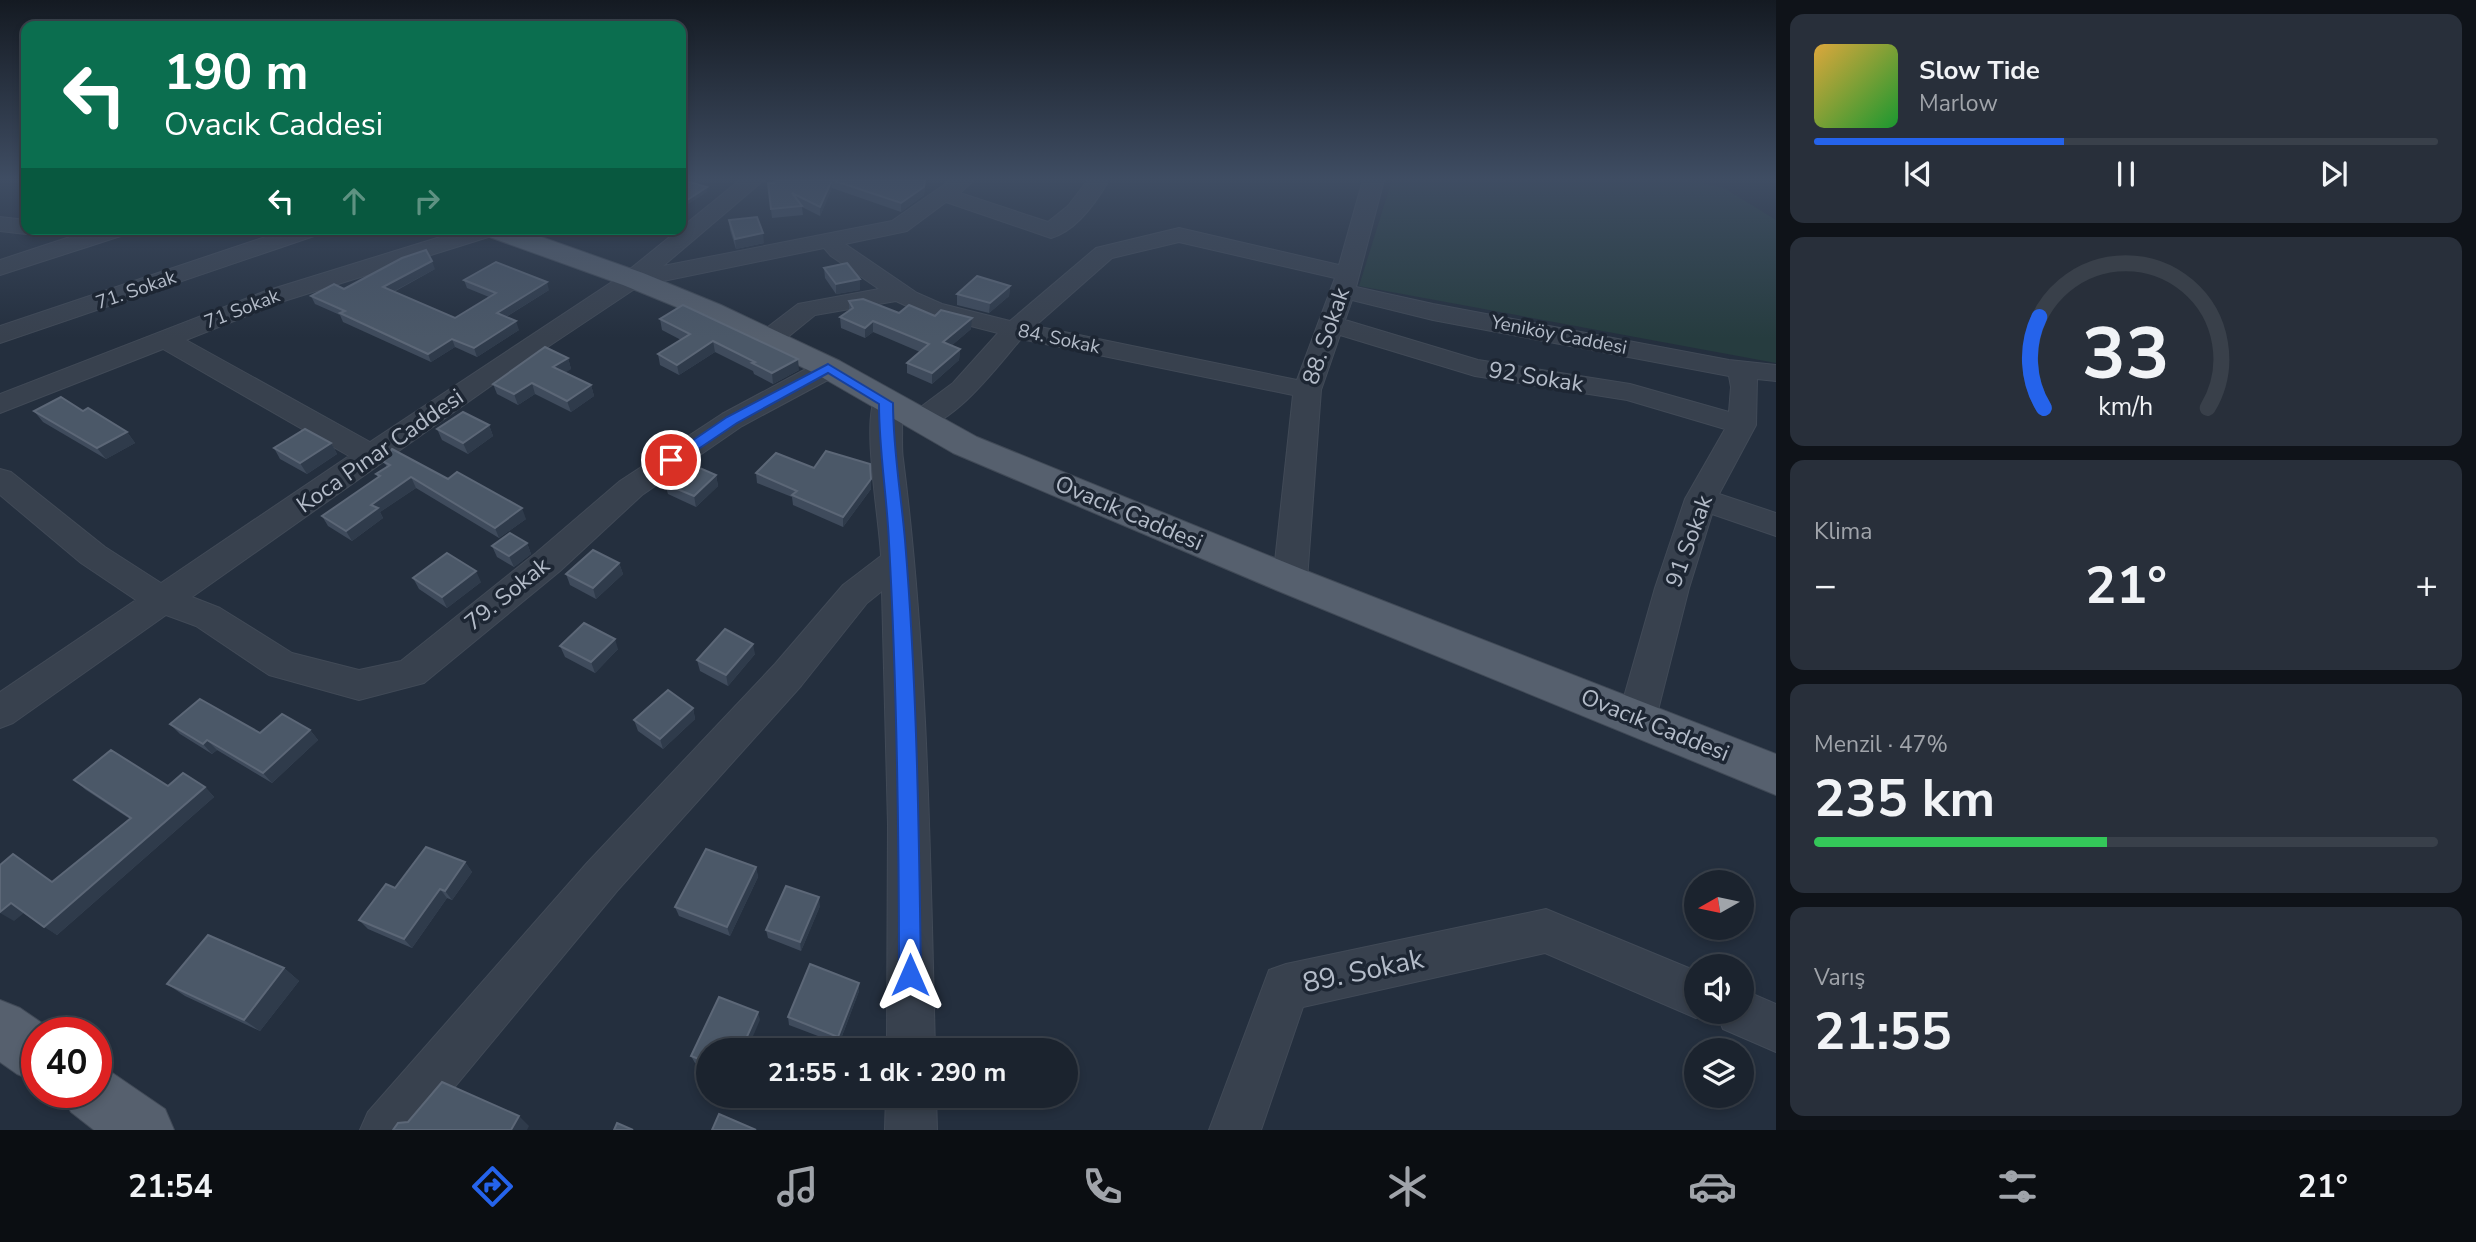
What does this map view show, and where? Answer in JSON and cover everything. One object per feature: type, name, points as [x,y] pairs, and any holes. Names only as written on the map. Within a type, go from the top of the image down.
[{"type":"main road","name":"Ovacık Caddesi","points":[[508,235],[633,279],[769,339],[828,368],[965,445],[1290,580],[1776,775]]},
{"type":"main road","points":[[0,1028],[21,1043]]},
{"type":"main road","points":[[112,1107],[144,1130]]},
{"type":"street","name":"Koca Pınar Caddesi","points":[[0,712],[510,360],[633,279],[689,233]]},
{"type":"street","points":[[633,279],[871,233]]},
{"type":"street","points":[[1057,233],[1115,250]]},
{"type":"street","name":"88. Sokak","points":[[1290,580],[1307,390],[1345,282],[1359,233]]},
{"type":"street","points":[[54,235],[78,242]]},
{"type":"street","points":[[0,268],[101,235]]},
{"type":"street","name":"71. Sokak","points":[[0,335],[294,235]]},
{"type":"street","name":"71 Sokak","points":[[0,404],[275,296],[472,235]]},
{"type":"street","name":"Yeniköy Caddesi","points":[[1115,250],[1180,235],[1345,282],[1433,312],[1741,369],[1776,373]]},
{"type":"street","name":"84. Sokak","points":[[830,242],[901,293],[933,309],[1015,330],[1307,390]]},
{"type":"street","points":[[920,421],[962,389],[1015,330],[1104,253],[1115,250]]},
{"type":"street","points":[[769,339],[807,309],[901,293]]},
{"type":"street","name":"92 Sokak","points":[[1331,324],[1475,368],[1630,392],[1742,425]]},
{"type":"street","points":[[164,339],[373,457]]},
{"type":"street","name":"79. Sokak","points":[[0,479],[93,555],[161,600],[208,617],[282,665],[359,685],[411,673],[548,562],[631,488],[732,420],[828,368]]},
{"type":"street","name":"91 Sokak","points":[[1637,718],[1672,587],[1702,499],[1742,425],[1745,387],[1741,369]]},
{"type":"street","points":[[886,403],[886,446],[898,561],[909,824],[911,1038]]},
{"type":"street","points":[[1702,499],[1776,525]]},
{"type":"street","points":[[386,1130],[602,877],[788,675],[855,594],[898,561]]},
{"type":"street","name":"89. Sokak","points":[[1235,1130],[1286,987],[1546,931],[1684,990]]},
{"type":"street","points":[[1754,1018],[1776,1028]]},
{"type":"street","points":[[911,1108],[911,1130]]},
{"type":"green space","points":[[1376,233],[1776,233],[1776,363],[1359,286]]},
{"type":"building","points":[[733,233],[763,233],[735,239]]},
{"type":"building","points":[[426,250],[432,261],[383,287],[455,318],[496,293],[464,280],[496,262],[547,282],[497,313],[516,321],[474,348],[452,339],[428,354],[340,313],[345,311],[311,296],[334,284],[344,289],[402,258]]},
{"type":"building","points":[[847,263],[860,279],[836,284],[824,268]]},
{"type":"building","points":[[977,276],[1010,286],[990,303],[957,294]]},
{"type":"building","points":[[863,299],[899,313],[909,305],[935,316],[941,310],[972,318],[943,342],[960,349],[932,373],[907,363],[929,344],[873,321],[865,328],[840,317],[853,308],[849,301]]},
{"type":"building","points":[[683,305],[798,359],[772,373],[713,341],[677,365],[658,354],[690,334],[660,319]]},
{"type":"building","points":[[545,347],[568,358],[553,367],[591,385],[567,401],[532,383],[514,394],[493,384]]},
{"type":"building","points":[[61,397],[83,411],[88,408],[127,432],[97,448],[34,411]]},
{"type":"building","points":[[463,412],[489,425],[463,443],[437,429]]},
{"type":"building","points":[[305,429],[331,443],[300,463],[274,448]]},
{"type":"building","points":[[392,449],[448,479],[457,472],[522,508],[495,528],[411,477],[371,505],[378,508],[346,531],[322,516],[380,476],[376,474],[390,465],[384,462]]},
{"type":"building","points":[[826,451],[870,464],[871,479],[843,517],[792,495],[797,491],[756,473],[776,453],[814,468]]},
{"type":"building","points":[[688,463],[716,475],[694,496],[665,484]]},
{"type":"building","points":[[510,533],[527,543],[509,556],[492,546]]},
{"type":"building","points":[[593,550],[619,563],[593,588],[566,574]]},
{"type":"building","points":[[447,553],[476,571],[442,597],[413,578]]},
{"type":"building","points":[[584,623],[615,639],[591,662],[560,646]]},
{"type":"building","points":[[725,629],[753,644],[726,675],[697,660]]},
{"type":"building","points":[[668,690],[693,708],[660,739],[634,720]]},
{"type":"building","points":[[200,699],[260,733],[282,714],[310,730],[263,773],[207,740],[203,744],[170,724]]},
{"type":"building","points":[[111,750],[168,786],[183,773],[205,787],[44,927],[11,903],[0,912],[0,865],[13,854],[52,882],[131,818],[74,780]]},
{"type":"building","points":[[426,847],[465,862],[445,891],[440,889],[404,939],[359,920],[386,884],[395,888]]},
{"type":"building","points":[[706,849],[756,867],[727,927],[675,907]]},
{"type":"building","points":[[786,886],[819,897],[800,942],[766,930]]},
{"type":"building","points":[[208,935],[284,968],[244,1020],[167,984]]},
{"type":"building","points":[[810,964],[859,983],[838,1037],[788,1017]]},
{"type":"building","points":[[719,997],[758,1012],[746,1038],[700,1038]]},
{"type":"building","points":[[696,1045],[696,1058],[691,1056]]},
{"type":"building","points":[[442,1082],[519,1116],[511,1130],[393,1130],[398,1123],[408,1122]]},
{"type":"building","points":[[719,1114],[756,1130],[712,1130]]},
{"type":"building","points":[[617,1123],[633,1130],[614,1130]]},
{"type":"route","points":[[671,460],[732,420],[828,368],[886,403],[886,446],[897,540],[905,719],[910,975]]}]
